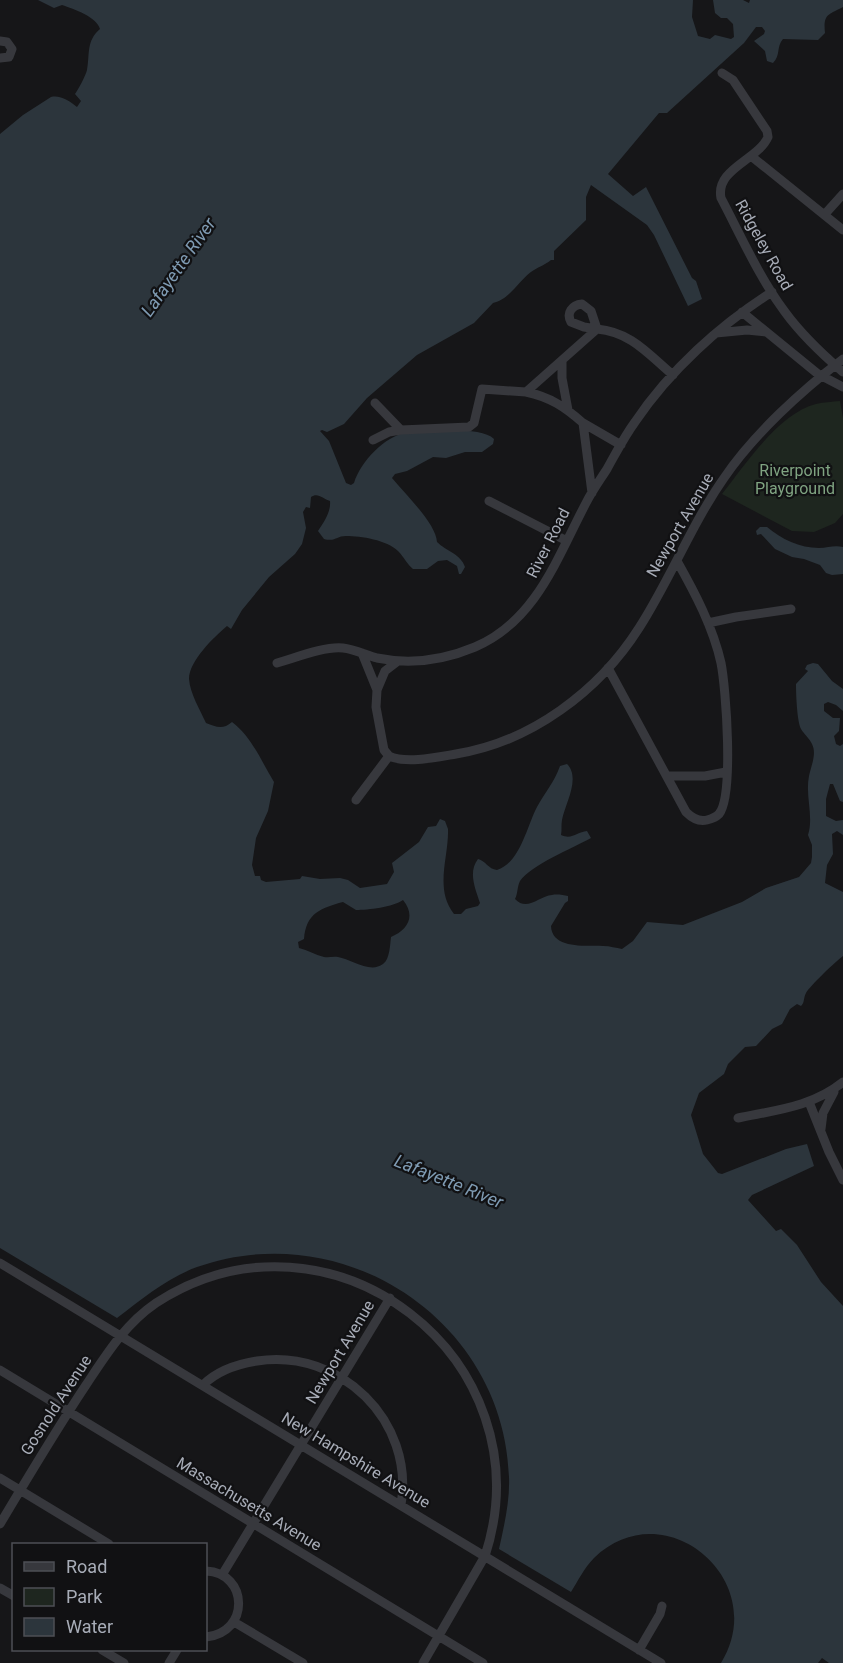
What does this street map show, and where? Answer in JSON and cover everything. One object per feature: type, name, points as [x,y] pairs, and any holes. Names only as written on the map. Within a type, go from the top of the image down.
[{"type":"street","points":[[0,41],[8,42],[12,49],[9,57],[0,58]]},
{"type":"street","name":"Ridgeley Road","points":[[722,73],[733,80],[768,133],[767,141],[722,181],[721,198],[785,312],[839,362],[843,372]]},
{"type":"street","points":[[751,156],[843,230]]},
{"type":"street","points":[[825,214],[843,194]]},
{"type":"street","name":"River Road","points":[[277,663],[333,648],[350,649],[398,661],[414,662],[451,656],[499,634],[535,599],[592,493],[634,422],[673,375],[716,333],[772,292]]},
{"type":"street","points":[[742,312],[797,358],[843,387]]},
{"type":"street","points":[[526,392],[597,329],[612,330],[630,339],[673,375]]},
{"type":"street","points":[[716,333],[747,330],[766,332]]},
{"type":"street","points":[[562,362],[564,394],[568,410]]},
{"type":"street","name":"Newport Avenue","points":[[389,756],[420,759],[479,750],[534,728],[580,695],[608,668],[640,627],[698,520],[740,457],[759,435],[821,375],[839,362]]},
{"type":"street","points":[[373,440],[389,432],[401,430],[469,427],[474,423],[482,389],[526,392],[549,398],[583,423],[621,445]]},
{"type":"street","points":[[375,403],[401,430]]},
{"type":"street","points":[[583,423],[592,493]]},
{"type":"street","points":[[489,501],[567,541]]},
{"type":"street","points":[[608,668],[686,813],[702,821],[714,818],[719,814],[726,796],[724,679],[708,623],[677,561]]},
{"type":"street","points":[[708,623],[791,609]]},
{"type":"street","points":[[362,653],[377,690]]},
{"type":"street","points":[[356,800],[389,756],[384,750],[376,707],[377,690],[385,671],[398,661]]},
{"type":"street","points":[[667,776],[698,776],[726,772]]},
{"type":"street","points":[[738,1118],[809,1102],[840,1085]]},
{"type":"street","points":[[821,1130],[824,1113],[840,1085]]},
{"type":"street","points":[[809,1102],[843,1180]]},
{"type":"street","points":[[829,1152],[843,1162]]},
{"type":"street","name":"New Hampshire Avenue","points":[[0,1263],[662,1663]]},
{"type":"street","name":"Gosnold Avenue","points":[[0,1524],[68,1412],[120,1334],[149,1308],[173,1294],[216,1275],[252,1267],[289,1267],[330,1273],[369,1287],[390,1298],[423,1322],[437,1336],[462,1368],[479,1401],[492,1444],[496,1484],[493,1526],[485,1556],[423,1663]]},
{"type":"street","name":"Newport Avenue","points":[[222,1575],[390,1298]]},
{"type":"street","points":[[203,1385],[213,1377],[232,1368],[252,1362],[274,1360],[309,1364],[343,1378],[372,1403],[392,1433],[402,1467],[401,1505]]},
{"type":"street","name":"Massachusetts Avenue","points":[[0,1370],[483,1663]]},
{"type":"street","points":[[0,1478],[107,1543]]},
{"type":"street","points":[[207,1570],[222,1575],[232,1584],[238,1596],[238,1609],[234,1622],[219,1634],[207,1637]]},
{"type":"street","points":[[639,1650],[660,1614],[662,1606]]},
{"type":"street","points":[[234,1622],[303,1663]]},
{"type":"street","points":[[104,1651],[124,1663]]},
{"type":"green space","name":"Riverpoint Playground","points":[[840,401],[843,418],[843,514],[835,523],[814,532],[792,531],[722,494],[752,455],[789,418],[802,409],[816,404]]},
{"type":"water","name":"Lafayette River","points":[[38,0],[693,0],[692,17],[698,36],[710,39],[715,35],[731,39],[734,37],[733,24],[727,18],[721,18],[715,13],[713,0],[743,0],[749,3],[750,0],[843,0],[843,7],[826,19],[825,33],[818,40],[783,39],[773,63],[767,61],[765,51],[754,41],[765,31],[762,27],[756,27],[744,43],[667,113],[659,113],[608,174],[633,196],[646,187],[692,278],[696,281],[702,299],[688,306],[647,225],[591,185],[586,197],[586,220],[554,251],[554,260],[529,274],[505,298],[493,303],[474,323],[417,355],[367,398],[344,424],[327,432],[320,431],[329,441],[346,483],[351,485],[374,451],[390,439],[407,432],[466,431],[477,432],[494,439],[493,444],[482,452],[465,452],[446,458],[433,457],[407,471],[395,474],[392,478],[425,517],[437,542],[463,563],[465,567],[461,574],[457,566],[447,560],[438,561],[427,569],[413,569],[393,547],[374,539],[346,536],[331,540],[324,539],[318,531],[328,513],[330,501],[318,496],[311,497],[310,508],[306,507],[303,512],[306,528],[302,544],[295,554],[269,577],[242,610],[231,629],[227,626],[203,650],[193,665],[189,679],[193,696],[206,723],[222,727],[232,722],[239,728],[251,742],[274,782],[268,811],[256,838],[252,865],[255,876],[260,876],[261,880],[266,882],[300,879],[302,876],[320,879],[340,878],[360,888],[387,884],[394,872],[392,863],[419,842],[428,827],[436,826],[440,819],[445,821],[448,829],[444,873],[445,894],[454,914],[461,914],[466,909],[478,906],[480,903],[473,875],[478,859],[497,870],[512,860],[537,807],[560,766],[567,764],[573,776],[562,820],[561,835],[571,836],[587,831],[591,838],[525,875],[520,881],[515,899],[520,903],[529,904],[547,896],[568,896],[568,901],[551,926],[557,939],[571,945],[622,949],[633,941],[647,922],[683,925],[742,902],[766,888],[799,877],[811,863],[812,845],[808,835],[810,821],[808,783],[814,752],[811,742],[800,725],[796,684],[808,671],[805,669],[807,665],[813,663],[818,664],[832,681],[843,689],[843,711],[828,702],[824,704],[824,711],[833,718],[840,718],[839,731],[834,736],[836,744],[840,746],[843,744],[843,802],[840,801],[833,784],[830,784],[826,799],[826,816],[836,821],[843,820],[843,835],[837,831],[832,834],[833,854],[827,865],[825,883],[843,892],[843,956],[808,990],[801,1006],[797,1004],[790,1009],[782,1024],[772,1029],[756,1046],[745,1047],[728,1064],[724,1074],[699,1093],[691,1115],[703,1154],[718,1173],[722,1174],[786,1149],[807,1144],[814,1166],[752,1195],[748,1200],[776,1231],[781,1229],[797,1245],[821,1282],[843,1306],[843,1663],[829,1663],[822,1658],[818,1663],[721,1663],[733,1632],[733,1602],[722,1575],[703,1554],[678,1539],[651,1534],[622,1540],[594,1558],[571,1592],[499,1549],[508,1504],[509,1477],[500,1421],[479,1371],[447,1328],[406,1294],[359,1269],[307,1256],[252,1255],[197,1267],[175,1277],[117,1318],[0,1248],[0,134],[23,115],[51,97],[62,98],[77,107],[81,101],[75,94],[86,72],[92,38],[100,29],[90,17],[79,11],[62,5],[54,8]],"holes":[[[403,900],[407,906],[408,922],[402,931],[391,937],[387,959],[378,967],[366,967],[338,957],[324,957],[299,948],[298,942],[304,939],[311,917],[322,909],[343,902],[356,910],[387,906]]]},
{"type":"water","points":[[760,527],[767,527],[798,545],[819,548],[843,547],[843,574],[826,573],[820,565],[792,557],[775,549],[761,534],[757,535],[756,531]]}]
